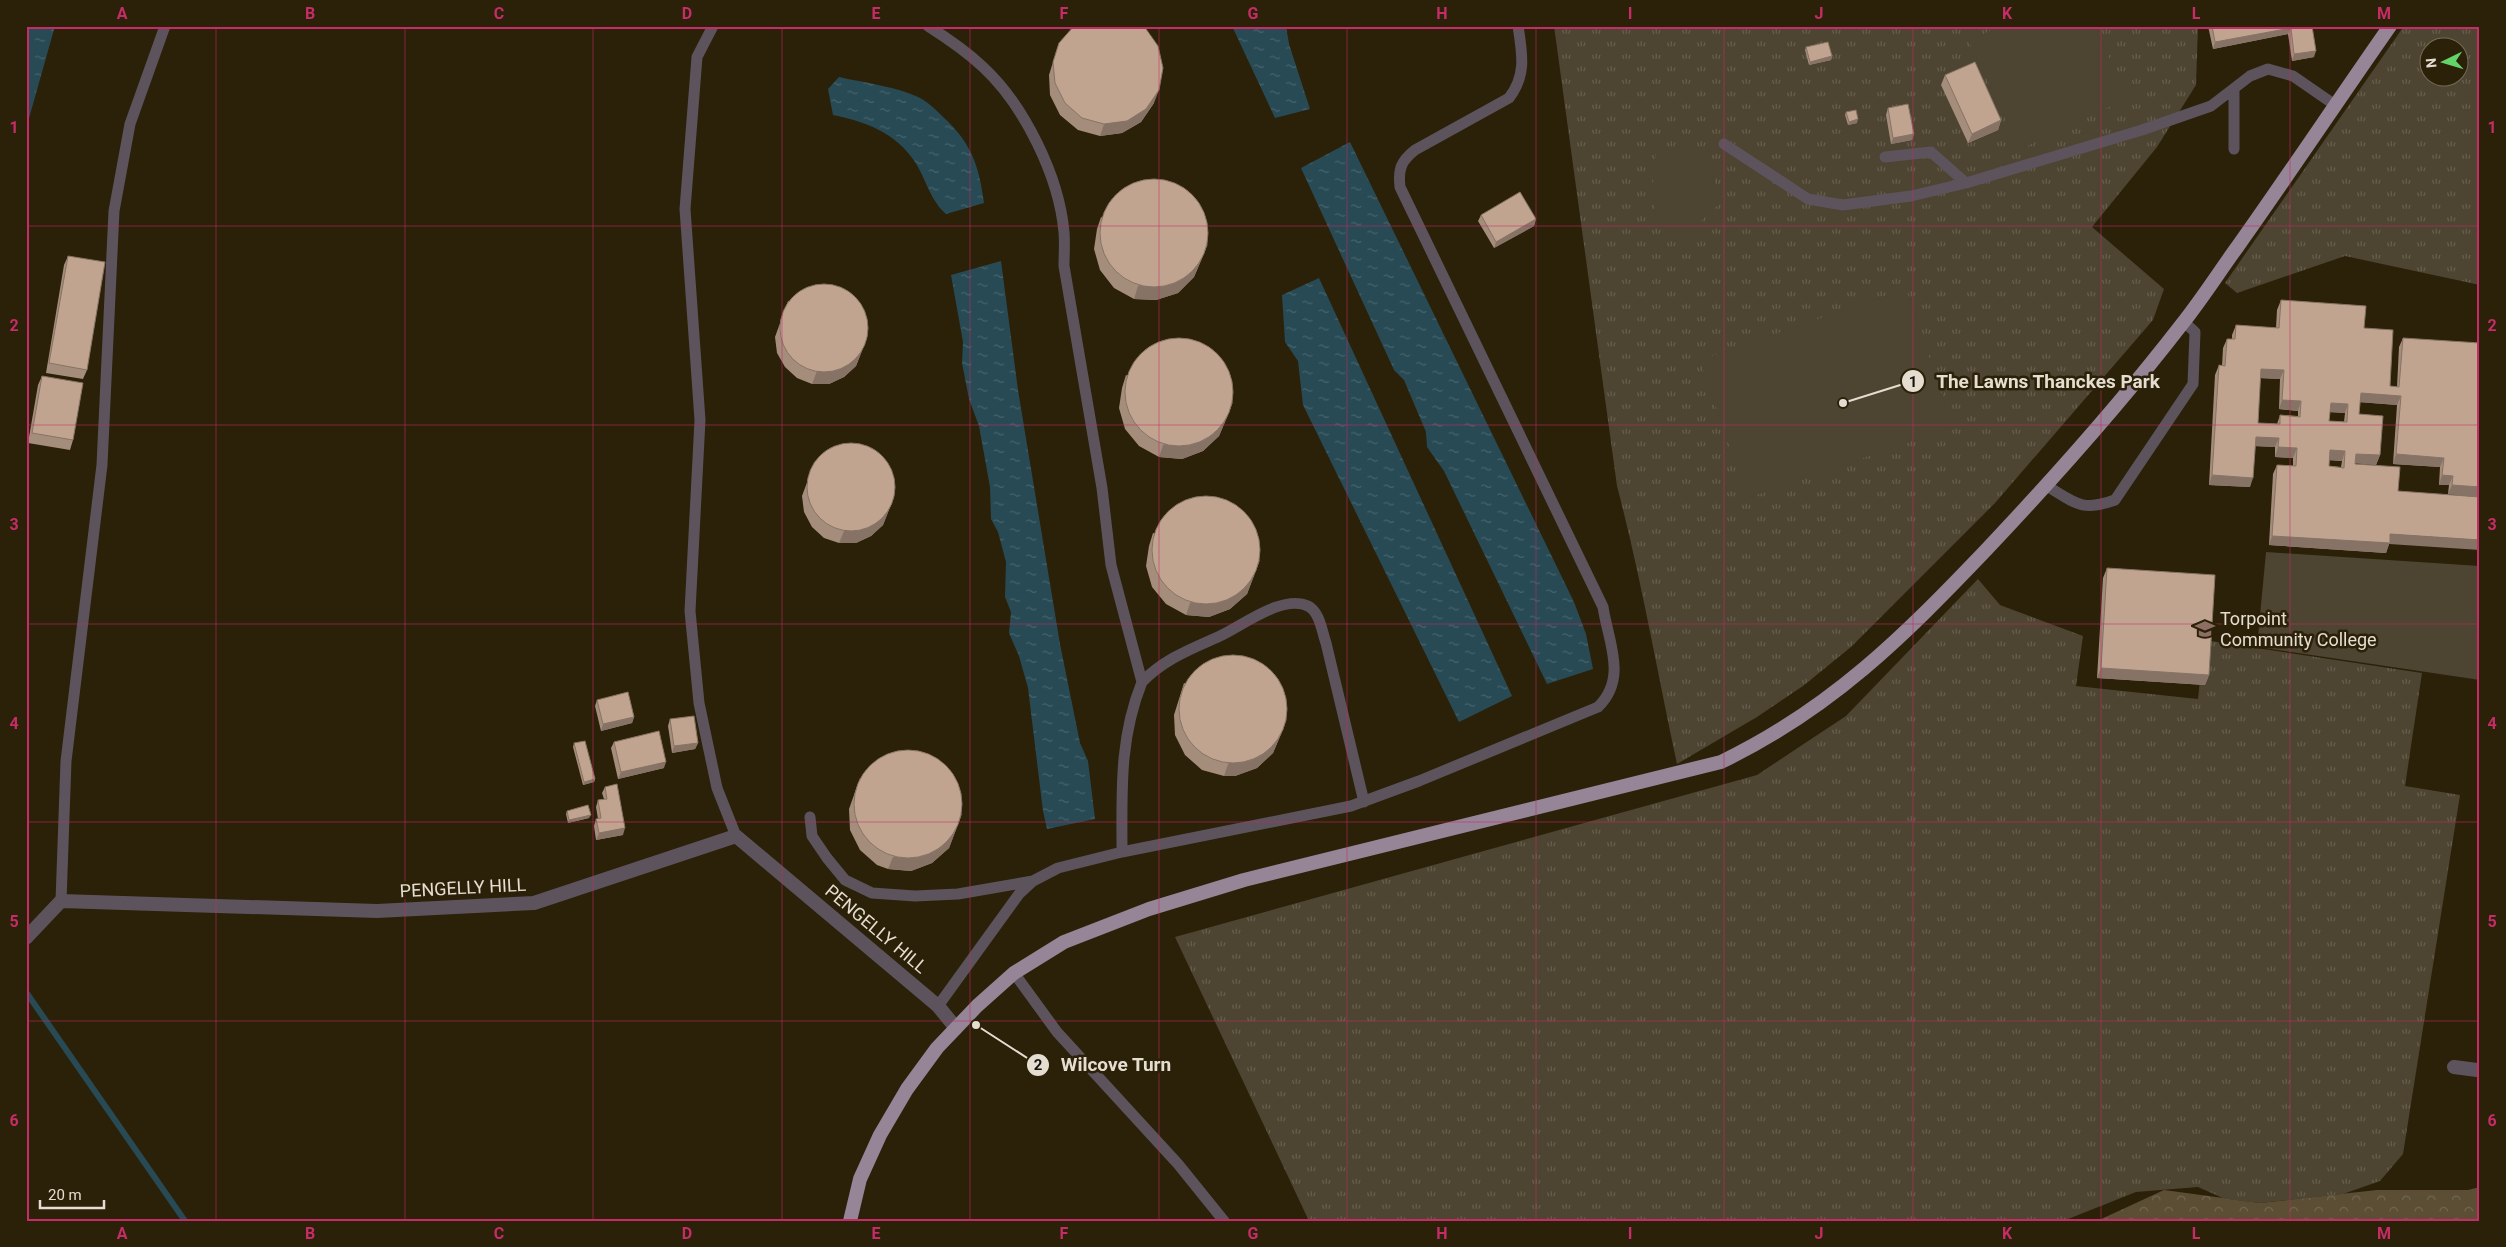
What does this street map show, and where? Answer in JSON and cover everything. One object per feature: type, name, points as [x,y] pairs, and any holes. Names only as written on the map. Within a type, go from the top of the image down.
[{"type":"main road","points":[[850,1221],[860,1179],[880,1135],[907,1089],[956,1028],[1014,973],[1064,942],[1149,909],[1244,880],[1721,762],[1769,739],[1811,712],[1856,677],[1937,601],[2047,486],[2184,322],[2390,26]]},
{"type":"street","name":"PENGELLY HILL","points":[[61,901],[377,911],[534,903],[736,836],[938,1006],[956,1028]]},
{"type":"street","points":[[26,938],[61,901]]},
{"type":"street","points":[[2454,1067],[2479,1070]]},
{"type":"lane","points":[[61,901],[66,761],[102,464],[114,211],[130,124],[165,26]]},
{"type":"lane","points":[[713,26],[696,57],[685,209],[700,420],[690,611],[699,703],[717,788],[736,836]]},
{"type":"lane","points":[[928,26],[984,67],[1006,95],[1038,143],[1052,180],[1064,232],[1064,266],[1102,488],[1111,565],[1142,682]]},
{"type":"lane","points":[[938,1006],[1019,894],[1034,881],[1058,868],[1122,852],[1364,802],[1598,707],[1608,698],[1614,680],[1615,658],[1603,607],[1400,187],[1398,172],[1404,158],[1509,98],[1515,90],[1524,62],[1518,26]]},
{"type":"lane","points":[[1724,144],[1808,199],[1843,206],[1911,196],[1966,183],[2142,130],[2211,106],[2250,76],[2268,69],[2293,76],[2335,105]]},
{"type":"lane","points":[[2234,89],[2234,149]]},
{"type":"lane","points":[[1885,157],[1931,152],[1966,183]]},
{"type":"lane","points":[[2047,486],[2078,505],[2096,507],[2115,500],[2193,384],[2195,332],[2184,322]]},
{"type":"lane","points":[[1122,852],[1123,764],[1126,732],[1142,682],[1151,672],[1174,656],[1220,636],[1265,610],[1295,604],[1307,606],[1318,618],[1326,643],[1364,802]]},
{"type":"lane","points":[[810,817],[812,836],[826,858],[846,880],[872,892],[915,896],[958,894],[1034,881]]},
{"type":"lane","points":[[1014,973],[1057,1032],[1178,1164],[1224,1221]]},
{"type":"green space","points":[[1554,26],[2198,26],[2196,85],[2157,147],[2092,227],[2164,289],[2153,320],[1995,503],[1851,647],[1803,686],[1757,717],[1677,764],[1641,589],[1617,486]]},
{"type":"green space","points":[[2000,26],[2094,26],[2128,98],[2020,149],[1969,41]]},
{"type":"green space","points":[[2404,26],[2480,26],[2480,285],[2345,256],[2237,293],[2225,283]]},
{"type":"green space","points":[[1657,148],[1708,148],[1719,204],[1702,219],[1696,233],[1675,239],[1663,229],[1658,221],[1653,201],[1654,167]]},
{"type":"green space","points":[[1906,289],[1953,427],[1747,498],[1700,360]]},
{"type":"green space","points":[[2266,552],[2480,566],[2480,680],[2257,647]]},
{"type":"green space","name":"Torpoint Community College","points":[[1978,579],[2000,605],[2083,636],[2076,686],[2198,699],[2204,640],[2422,673],[2405,786],[2460,795],[2403,1154],[2380,1181],[2343,1194],[2260,1203],[2225,1199],[2198,1187],[2136,1192],[2063,1221],[1309,1221],[1175,937],[1757,775],[1846,716]]},
{"type":"green space","points":[[2480,1187],[2480,1221],[2097,1221],[2164,1190],[2260,1203],[2377,1190],[2468,1190]]},
{"type":"water","points":[[26,26],[55,26],[26,129]]},
{"type":"water","points":[[1232,26],[1286,26],[1289,44],[1310,109],[1275,118]]},
{"type":"water","points":[[839,77],[899,90],[918,97],[931,105],[952,126],[967,145],[976,166],[984,203],[946,214],[932,196],[915,162],[898,143],[868,125],[833,115],[828,89]]},
{"type":"water","points":[[1350,142],[1574,602],[1586,634],[1593,669],[1547,684],[1444,471],[1427,447],[1426,432],[1404,380],[1394,370],[1301,168]]},
{"type":"water","points":[[1001,261],[1018,390],[1060,644],[1080,743],[1088,761],[1095,819],[1047,829],[1043,811],[1028,688],[1019,656],[1009,633],[1011,612],[1005,597],[1006,562],[998,532],[991,519],[990,487],[979,426],[969,399],[962,363],[963,342],[951,275]]},
{"type":"water","points":[[1319,278],[1512,696],[1459,722],[1303,405],[1298,361],[1285,342],[1282,295]]},
{"type":"building","points":[[1074,26],[1142,26],[1146,29],[1158,46],[1163,68],[1159,90],[1146,109],[1127,121],[1104,124],[1082,118],[1065,103],[1055,83],[1053,62],[1059,43]]},
{"type":"building","points":[[2212,26],[2290,26],[2291,28],[2215,42]]},
{"type":"building","points":[[2312,26],[2316,51],[2294,54],[2291,28]]},
{"type":"building","points":[[1828,42],[1832,56],[1810,62],[1806,47]]},
{"type":"building","points":[[1975,62],[2001,120],[1972,134],[1945,75]]},
{"type":"building","points":[[1908,104],[1914,134],[1893,138],[1888,108]]},
{"type":"building","points":[[1856,110],[1858,119],[1849,122],[1846,112]]},
{"type":"building","points":[[1154,179],[1175,183],[1192,195],[1204,212],[1208,233],[1204,254],[1192,271],[1175,283],[1154,287],[1133,283],[1116,271],[1104,254],[1100,233],[1104,212],[1116,195],[1133,183]]},
{"type":"building","points":[[1520,192],[1536,219],[1496,242],[1481,215]]},
{"type":"building","points":[[68,256],[105,262],[87,370],[49,363]]},
{"type":"building","points":[[824,284],[841,288],[855,297],[864,311],[868,328],[864,345],[855,359],[841,368],[824,372],[807,368],[793,359],[784,345],[780,328],[784,311],[793,297],[807,288]]},
{"type":"building","points":[[2281,300],[2366,306],[2364,328],[2393,330],[2390,386],[2399,387],[2403,338],[2480,343],[2480,487],[2452,485],[2453,476],[2442,475],[2444,458],[2396,454],[2401,396],[2361,393],[2359,414],[2383,416],[2380,455],[2356,454],[2355,464],[2400,467],[2398,491],[2480,497],[2480,540],[2390,534],[2390,543],[2272,536],[2277,465],[2296,466],[2297,448],[2278,447],[2279,438],[2256,437],[2253,478],[2212,475],[2219,365],[2225,366],[2227,339],[2235,339],[2236,325],[2279,328]],"holes":[[[2261,369],[2284,370],[2282,400],[2301,401],[2300,417],[2280,415],[2280,424],[2258,423]],[[2331,403],[2348,404],[2347,422],[2329,421]],[[2330,450],[2345,451],[2344,468],[2329,466]]]},
{"type":"building","points":[[1179,338],[1200,342],[1217,354],[1229,371],[1233,392],[1229,413],[1217,430],[1200,442],[1179,446],[1158,442],[1141,430],[1129,413],[1125,392],[1129,371],[1141,354],[1158,342]]},
{"type":"building","points":[[42,376],[83,383],[73,440],[32,433]]},
{"type":"building","points":[[851,443],[868,447],[882,456],[891,470],[895,487],[891,504],[882,518],[868,527],[851,531],[834,527],[820,518],[811,504],[807,487],[811,470],[820,456],[834,447]]},
{"type":"building","points":[[1206,496],[1227,500],[1244,512],[1256,529],[1260,550],[1256,571],[1244,588],[1227,600],[1206,604],[1185,600],[1168,588],[1156,571],[1152,550],[1156,529],[1168,512],[1185,500]]},
{"type":"building","points":[[2107,568],[2215,575],[2209,675],[2101,668]]},
{"type":"building","points":[[1233,655],[1254,659],[1271,671],[1283,688],[1287,709],[1283,730],[1271,747],[1254,759],[1233,763],[1212,759],[1195,747],[1183,730],[1179,709],[1183,688],[1195,671],[1212,659]]},
{"type":"building","points":[[628,692],[634,717],[603,724],[597,700]]},
{"type":"building","points":[[694,716],[698,743],[674,746],[670,719]]},
{"type":"building","points":[[659,731],[666,762],[621,772],[614,742]]},
{"type":"building","points":[[585,741],[595,779],[584,782],[574,743]]},
{"type":"building","points":[[908,750],[929,754],[946,766],[958,783],[962,804],[958,825],[946,842],[929,854],[908,858],[887,854],[870,842],[858,825],[854,804],[858,783],[870,766],[887,754]]},
{"type":"building","points":[[617,784],[625,828],[599,833],[596,819],[601,818],[598,800],[607,799],[605,787]]},
{"type":"building","points":[[588,805],[591,815],[569,820],[567,811]]},
{"type":"waterway","points":[[26,992],[185,1221]]},
{"type":"place","name":"The Lawns Thanckes Park","points":[[1843,403]]},
{"type":"place","name":"Torpoint Community College","points":[[2205,629]]},
{"type":"place","name":"Wilcove Turn","points":[[976,1025]]}]
